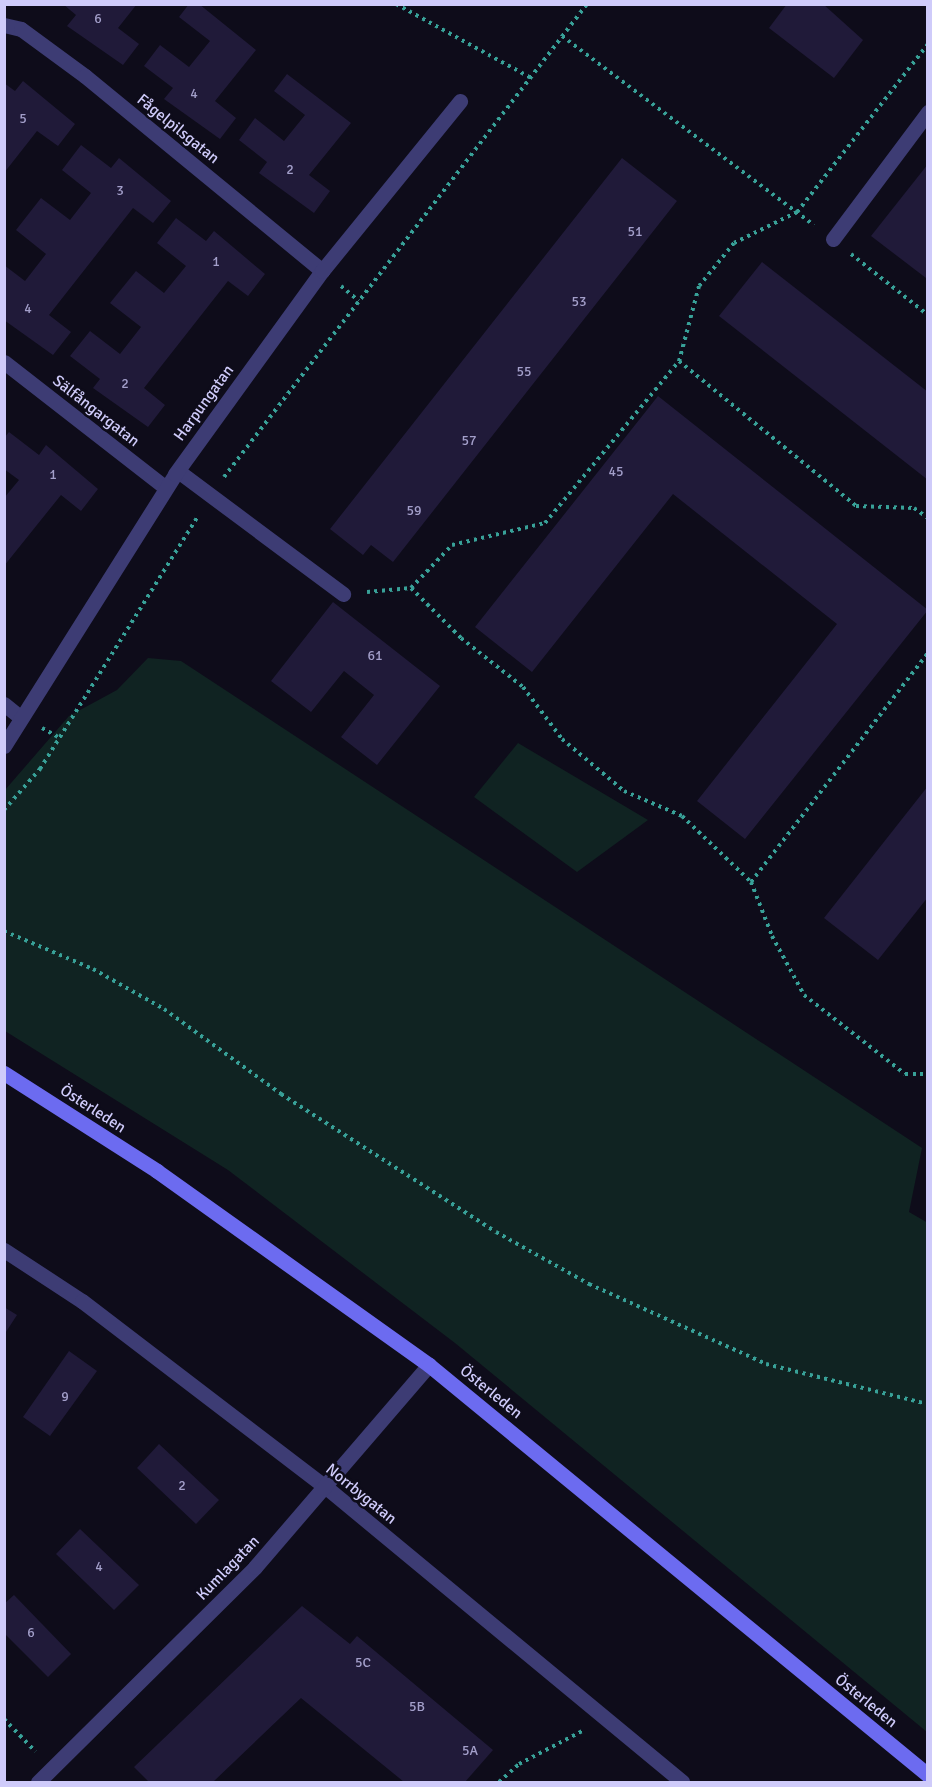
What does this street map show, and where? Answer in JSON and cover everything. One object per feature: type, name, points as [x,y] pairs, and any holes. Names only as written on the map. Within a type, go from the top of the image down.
[{"type":"main road","name":"Österleden","points":[[4,1073],[157,1172],[429,1365],[927,1775]]},
{"type":"street","name":"Fågelpilsgatan","points":[[4,25],[21,29],[85,76],[322,271]]},
{"type":"street","name":"Harpungatan","points":[[4,746],[20,717],[178,471],[322,271],[460,101]]},
{"type":"street","points":[[833,239],[927,112]]},
{"type":"street","name":"Sälfångargatan","points":[[4,362],[166,488]]},
{"type":"street","points":[[178,471],[342,594]]},
{"type":"street","points":[[4,705],[20,717]]},
{"type":"street","name":"Norrbygatan","points":[[4,1250],[82,1301],[327,1488],[682,1782]]},
{"type":"street","name":"Kumlagatan","points":[[38,1782],[255,1567],[327,1488],[429,1365]]},
{"type":"path","points":[[396,4],[531,78]]},
{"type":"path","points":[[4,810],[40,769],[211,497],[587,4]]},
{"type":"path","points":[[562,36],[833,239],[927,315]]},
{"type":"path","points":[[342,594],[411,588],[452,545],[545,523],[679,361],[699,286],[734,243],[797,212],[927,44]]},
{"type":"path","points":[[679,361],[856,506],[914,508],[927,518]]},
{"type":"path","points":[[411,588],[461,638],[523,687],[562,739],[624,791],[682,816],[751,882],[772,936],[804,995],[905,1074],[927,1074]]},
{"type":"path","points":[[751,882],[927,653]]},
{"type":"path","points":[[4,931],[93,969],[164,1009],[281,1094],[496,1232],[589,1284],[766,1364],[927,1404]]},
{"type":"path","points":[[499,1782],[519,1764],[584,1729],[597,1713]]},
{"type":"path","points":[[4,1719],[52,1769]]},
{"type":"green space","points":[[148,658],[181,661],[922,1148],[909,1212],[928,1223],[927,1732],[455,1343],[228,1170],[5,1031],[5,790],[69,716],[117,690]]},
{"type":"green space","points":[[518,743],[648,820],[577,872],[474,797]]},
{"type":"building","points":[[63,4],[137,4],[118,28],[139,44],[123,65],[67,26],[76,15]]},
{"type":"building","points":[[189,4],[199,4],[256,50],[215,101],[236,118],[220,139],[164,99],[173,88],[144,66],[160,45],[189,67],[210,41],[179,17]]},
{"type":"building","points":[[787,4],[823,4],[863,40],[834,78],[769,28]]},
{"type":"building","points":[[287,74],[351,123],[309,175],[330,191],[314,213],[259,173],[267,162],[239,140],[255,118],[284,141],[305,115],[274,91]]},
{"type":"building","points":[[23,81],[75,124],[58,146],[37,131],[4,173],[4,83],[15,91]]},
{"type":"building","points":[[81,145],[111,168],[119,158],[171,201],[153,223],[133,208],[49,315],[71,332],[53,355],[4,320],[4,265],[25,281],[46,254],[16,230],[41,198],[70,220],[91,193],[62,170]]},
{"type":"building","points":[[622,158],[677,201],[393,562],[371,545],[363,555],[330,529]]},
{"type":"building","points":[[928,164],[928,276],[926,278],[871,236]]},
{"type":"building","points":[[176,218],[206,241],[214,231],[265,274],[248,296],[228,281],[144,388],[165,405],[148,427],[93,388],[100,379],[70,356],[90,331],[120,354],[141,327],[110,303],[136,271],[164,293],[186,266],[157,243]]},
{"type":"building","points":[[762,262],[928,392],[928,480],[719,316]]},
{"type":"building","points":[[658,396],[928,610],[745,839],[697,801],[837,624],[673,494],[532,672],[475,627]]},
{"type":"building","points":[[9,432],[39,455],[46,445],[98,489],[81,511],[61,495],[4,566],[4,498],[19,480],[4,469],[4,438]]},
{"type":"building","points":[[333,602],[440,686],[377,765],[341,737],[374,695],[344,671],[311,712],[271,681]]},
{"type":"building","points":[[928,786],[928,897],[878,960],[824,918]]},
{"type":"building","points":[[4,1307],[17,1315],[4,1335]]},
{"type":"building","points":[[69,1351],[97,1371],[50,1436],[23,1417]]},
{"type":"building","points":[[159,1444],[219,1500],[196,1524],[137,1468]]},
{"type":"building","points":[[80,1529],[139,1585],[114,1610],[56,1554]]},
{"type":"building","points":[[14,1595],[71,1654],[48,1677],[4,1633],[4,1604]]},
{"type":"building","points":[[302,1606],[350,1644],[357,1636],[493,1750],[465,1782],[404,1782],[301,1698],[213,1782],[149,1782],[134,1767]]}]
